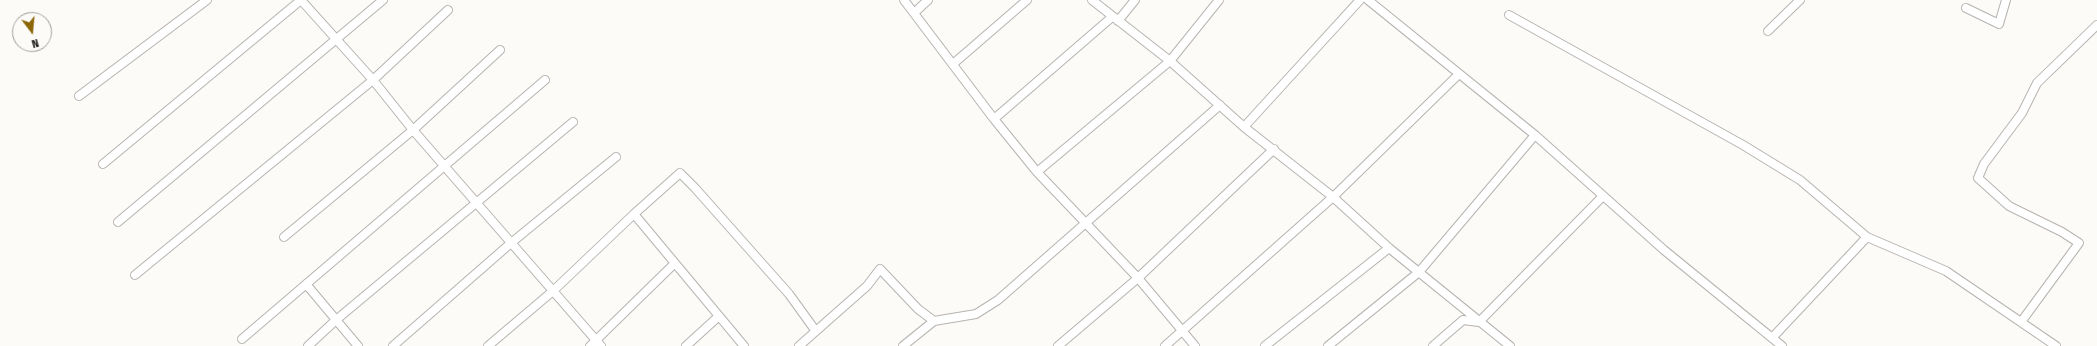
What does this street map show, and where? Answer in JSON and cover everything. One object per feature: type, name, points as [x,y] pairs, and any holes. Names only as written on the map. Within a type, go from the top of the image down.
[{"type":"street","points":[[79,96],[207,0]]},
{"type":"street","points":[[103,164],[301,0],[373,80],[413,130],[553,291],[596,344],[674,264]]},
{"type":"street","points":[[118,222],[383,0]]},
{"type":"street","points":[[904,0],[994,119],[1037,172],[1138,278],[1195,346]]},
{"type":"street","points":[[914,13],[928,0]]},
{"type":"street","points":[[953,64],[1026,0]]},
{"type":"street","points":[[1092,0],[1170,61],[1244,127],[1274,149],[1333,197],[1389,248],[1510,346]]},
{"type":"street","points":[[994,119],[1115,19],[1135,0]]},
{"type":"street","points":[[1037,172],[1170,61],[1219,0]]},
{"type":"street","points":[[1244,127],[1360,0]]},
{"type":"street","points":[[1368,0],[1535,136],[1664,250],[1782,346]]},
{"type":"street","points":[[1768,31],[1800,0]]},
{"type":"street","points":[[1966,8],[1999,24],[2006,0]]},
{"type":"street","points":[[135,275],[373,80],[448,10]]},
{"type":"street","points":[[1509,15],[1736,142],[1800,180],[1867,237],[1946,271],[2056,346]]},
{"type":"street","points":[[2021,322],[2079,243],[2062,232],[2009,206],[1978,178],[1984,164],[2022,113],[2037,83],[2097,25]]},
{"type":"street","points":[[284,236],[413,130],[500,50]]},
{"type":"street","points":[[1165,346],[1333,197],[1459,74]]},
{"type":"street","points":[[242,339],[545,80]]},
{"type":"street","points":[[903,346],[934,321],[976,314],[998,300],[1220,105]]},
{"type":"street","points":[[308,346],[336,320],[573,122]]},
{"type":"street","points":[[1328,346],[1419,272],[1535,136]]},
{"type":"street","points":[[1058,346],[1138,278],[1274,149]]},
{"type":"street","points":[[393,346],[511,243],[616,157]]},
{"type":"street","points":[[488,346],[553,291],[634,214],[680,173],[789,294],[815,330]]},
{"type":"street","points":[[1480,322],[1603,196]]},
{"type":"street","points":[[634,214],[674,264],[744,346]]},
{"type":"street","points":[[1772,338],[1867,237]]},
{"type":"street","points":[[1265,346],[1389,248]]},
{"type":"street","points":[[798,346],[867,286],[880,269],[918,309],[934,321]]},
{"type":"street","points":[[306,284],[358,346]]},
{"type":"street","points":[[686,346],[719,316]]},
{"type":"street","points":[[1432,346],[1464,320],[1480,322]]}]
